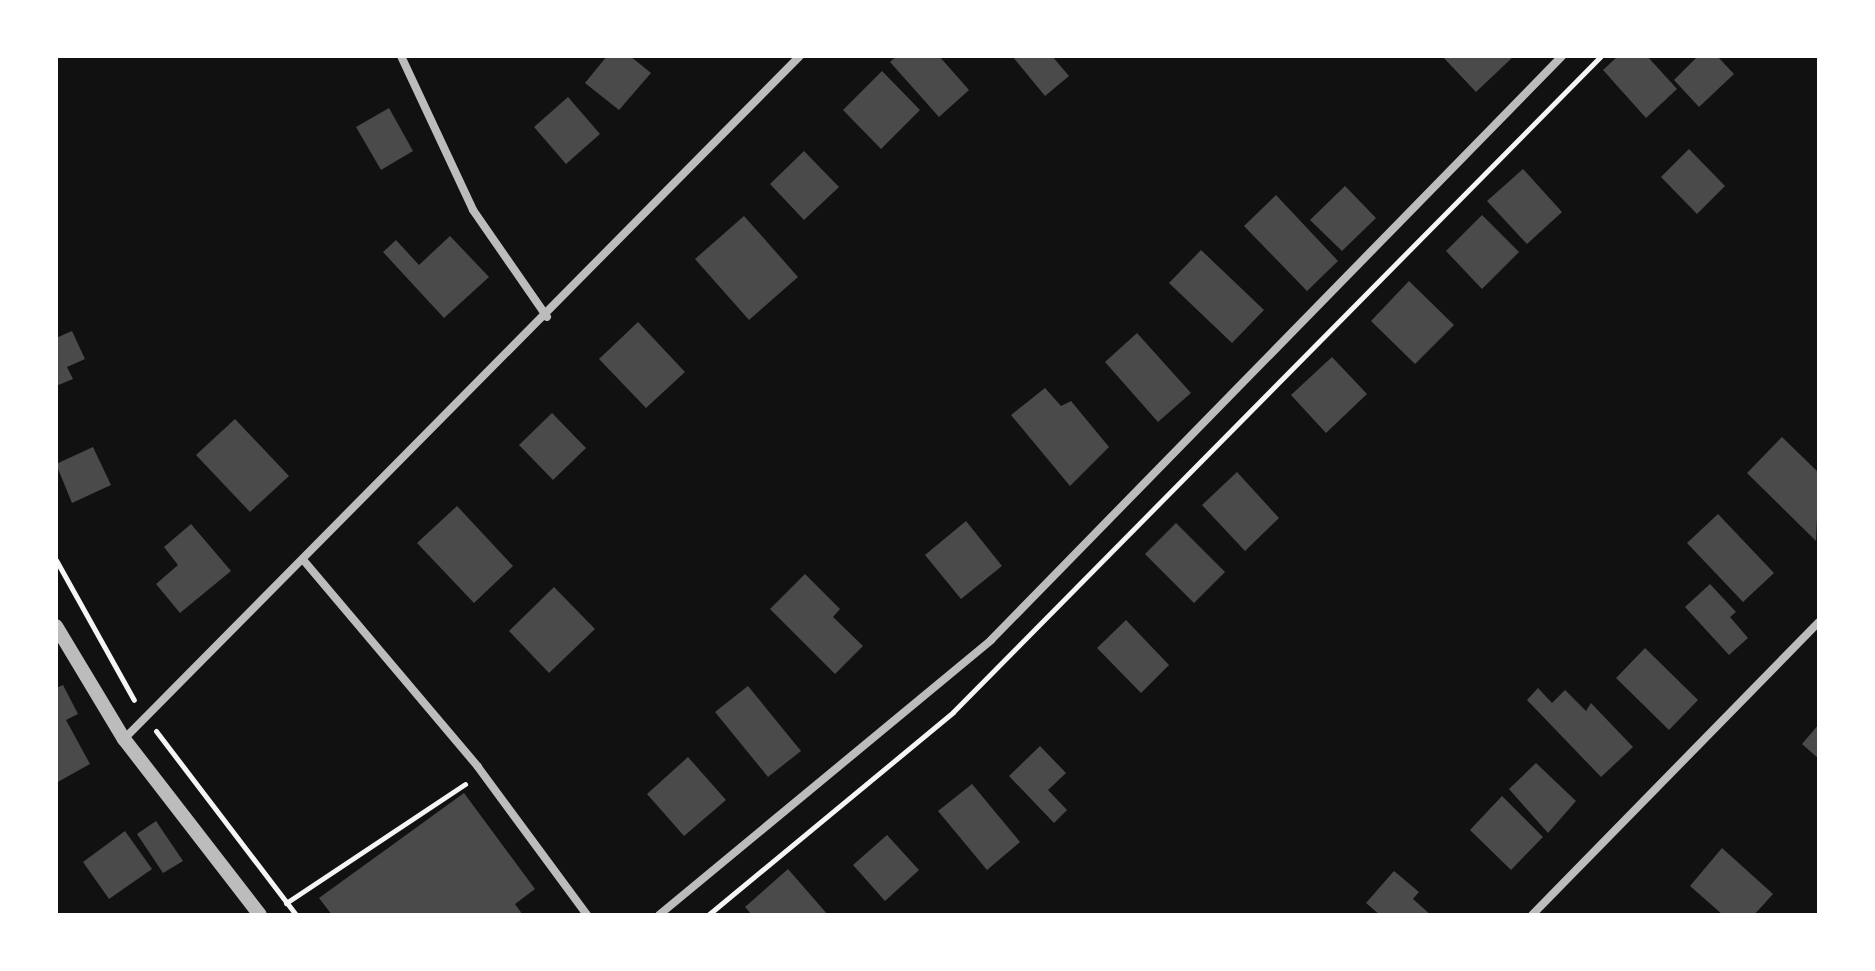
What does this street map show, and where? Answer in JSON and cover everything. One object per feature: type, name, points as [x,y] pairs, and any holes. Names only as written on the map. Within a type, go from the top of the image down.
[{"type":"street","points":[[401,56],[473,210],[547,317]]},
{"type":"street","points":[[124,739],[305,562],[800,56]]},
{"type":"street","points":[[659,915],[991,640],[1562,56]]},
{"type":"street","points":[[305,562],[482,772],[587,915]]},
{"type":"street","points":[[1532,915],[1819,622]]},
{"type":"street","points":[[56,626],[124,739],[260,915]]},
{"type":"path","points":[[56,560],[146,718],[296,915]]},
{"type":"path","points":[[286,903],[482,772]]},
{"type":"building","points":[[607,56],[630,56],[651,73],[619,110],[585,83]]},
{"type":"building","points":[[897,56],[939,56],[969,90],[939,117],[890,62]]},
{"type":"building","points":[[1012,56],[1052,56],[1069,76],[1045,96]]},
{"type":"building","points":[[1442,56],[1514,56],[1476,92]]},
{"type":"building","points":[[1618,56],[1647,56],[1677,89],[1646,118],[1603,70]]},
{"type":"building","points":[[1698,56],[1717,56],[1734,74],[1699,107],[1674,80]]},
{"type":"building","points":[[882,71],[920,110],[881,149],[843,110]]},
{"type":"building","points":[[568,97],[600,134],[566,164],[534,127]]},
{"type":"building","points":[[389,108],[413,151],[381,170],[356,127]]},
{"type":"building","points":[[1689,149],[1725,186],[1697,214],[1661,177]]},
{"type":"building","points":[[804,151],[839,187],[804,220],[770,184]]},
{"type":"building","points":[[1523,169],[1562,212],[1527,244],[1487,201]]},
{"type":"building","points":[[1345,186],[1376,218],[1342,251],[1310,220]]},
{"type":"building","points":[[1276,195],[1338,261],[1307,291],[1244,226]]},
{"type":"building","points":[[1482,215],[1519,252],[1482,289],[1446,251]]},
{"type":"building","points":[[744,216],[798,277],[749,320],[695,259]]},
{"type":"building","points":[[450,236],[489,277],[444,318],[383,252],[396,240],[419,265]]},
{"type":"building","points":[[1201,250],[1264,310],[1232,343],[1169,283]]},
{"type":"building","points":[[1409,281],[1454,325],[1415,364],[1371,321]]},
{"type":"building","points":[[638,322],[685,372],[646,408],[599,359]]},
{"type":"building","points":[[72,331],[85,359],[67,367],[73,379],[56,386],[56,338]]},
{"type":"building","points":[[1137,333],[1191,393],[1158,422],[1105,362]]},
{"type":"building","points":[[1332,357],[1367,394],[1326,433],[1291,395]]},
{"type":"building","points":[[1045,388],[1061,406],[1071,401],[1109,447],[1070,486],[1011,415]]},
{"type":"building","points":[[552,413],[586,448],[553,480],[519,445]]},
{"type":"building","points":[[235,419],[289,476],[250,512],[196,455]]},
{"type":"building","points":[[1782,437],[1819,473],[1816,541],[1747,473]]},
{"type":"building","points":[[93,447],[111,485],[72,503],[56,464]]},
{"type":"building","points":[[1237,472],[1279,518],[1245,551],[1202,505]]},
{"type":"building","points":[[457,506],[513,566],[474,603],[417,543]]},
{"type":"building","points":[[1718,514],[1774,573],[1743,602],[1687,543]]},
{"type":"building","points":[[966,521],[1002,566],[961,599],[925,555]]},
{"type":"building","points":[[1176,523],[1225,572],[1194,603],[1145,554]]},
{"type":"building","points":[[191,524],[231,571],[180,613],[156,584],[178,565],[164,547]]},
{"type":"building","points":[[805,574],[840,609],[833,617],[863,646],[835,674],[770,609]]},
{"type":"building","points":[[1710,584],[1736,612],[1730,617],[1748,638],[1729,655],[1685,607]]},
{"type":"building","points":[[554,587],[595,629],[549,673],[509,631]]},
{"type":"building","points":[[1126,620],[1169,665],[1141,693],[1097,648]]},
{"type":"building","points":[[1645,648],[1698,700],[1669,730],[1616,678]]},
{"type":"building","points":[[63,685],[78,714],[66,720],[90,764],[56,783],[56,688]]},
{"type":"building","points":[[748,686],[801,751],[768,777],[715,712]]},
{"type":"building","points":[[1538,688],[1552,703],[1565,690],[1586,711],[1591,703],[1633,747],[1601,777],[1527,700]]},
{"type":"building","points":[[1819,724],[1819,759],[1802,744]]},
{"type":"building","points":[[1040,746],[1066,773],[1048,790],[1067,810],[1054,823],[1009,776]]},
{"type":"building","points":[[688,757],[726,800],[684,836],[647,794]]},
{"type":"building","points":[[1536,763],[1576,801],[1548,833],[1509,789]]},
{"type":"building","points":[[972,784],[1020,842],[987,870],[938,811]]},
{"type":"building","points":[[464,793],[535,889],[515,904],[523,915],[332,915],[319,898]]},
{"type":"building","points":[[1502,796],[1543,837],[1511,870],[1470,830]]},
{"type":"building","points":[[156,821],[183,861],[163,873],[137,834]]},
{"type":"building","points":[[125,831],[152,869],[109,899],[83,862]]},
{"type":"building","points":[[887,835],[919,870],[885,901],[853,865]]},
{"type":"building","points":[[1722,848],[1773,894],[1754,915],[1723,915],[1690,886]]},
{"type":"building","points":[[788,869],[828,915],[752,915],[745,907]]},
{"type":"building","points":[[1394,871],[1419,892],[1413,899],[1431,915],[1380,915],[1366,903]]}]
